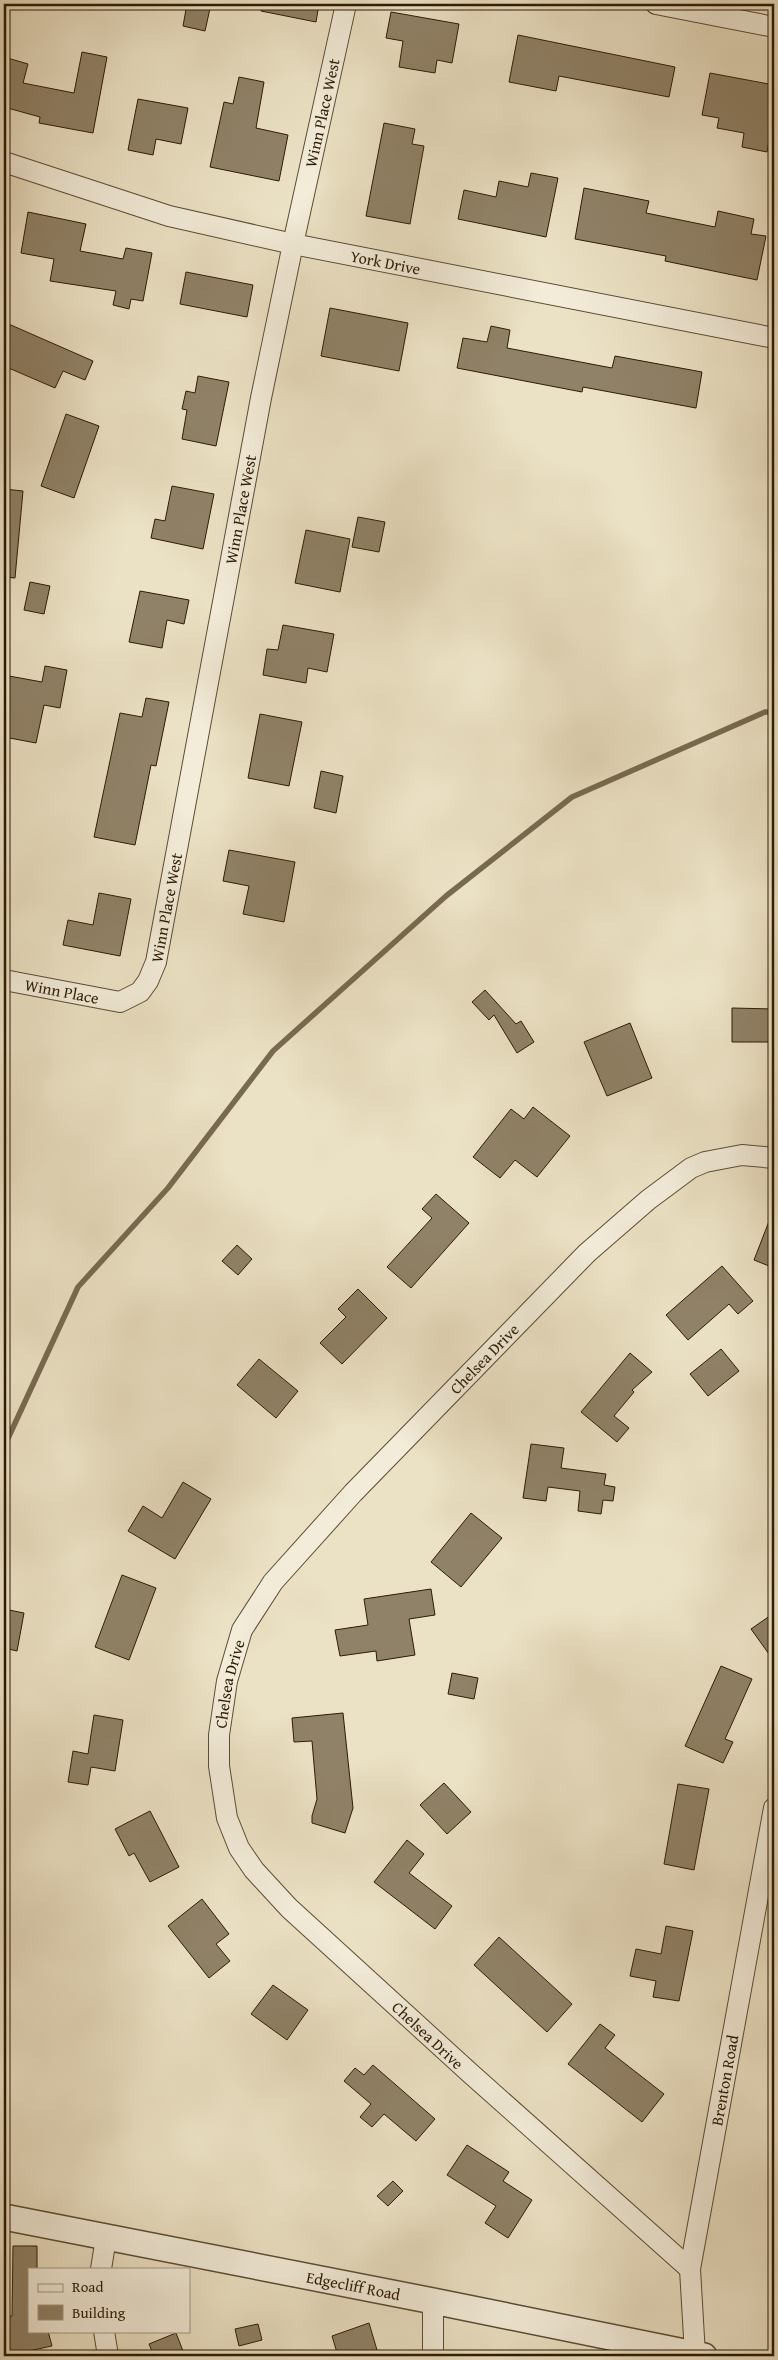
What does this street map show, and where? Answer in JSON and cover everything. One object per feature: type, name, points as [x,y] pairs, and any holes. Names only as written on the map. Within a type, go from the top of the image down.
[{"type":"street","name":"Winn Place West","points":[[120,1002],[140,992],[148,982],[156,962],[260,407],[293,244],[346,4]]},
{"type":"street","points":[[656,4],[774,27]]},
{"type":"street","name":"York Drive","points":[[4,162],[168,216],[293,244],[774,338]]},
{"type":"street","name":"Winn Place","points":[[4,980],[120,1002]]},
{"type":"street","name":"Chelsea Drive","points":[[690,2269],[470,2073],[289,1908],[254,1870],[240,1848],[227,1818],[219,1766],[219,1735],[227,1681],[242,1630],[273,1582],[353,1493],[588,1253],[648,1200],[691,1168],[705,1162],[742,1156],[774,1158]]},
{"type":"street","name":"Brenton Road","points":[[700,2356],[690,2269],[774,1808]]},
{"type":"street","name":"Edgecliff Road","points":[[4,2217],[433,2301],[700,2356]]},
{"type":"street","points":[[101,2268],[106,2238]]},
{"type":"street","points":[[433,2301],[433,2356]]},
{"type":"street","points":[[104,2332],[108,2356]]},
{"type":"building","points":[[187,4],[211,4],[205,31],[183,26]]},
{"type":"building","points":[[262,4],[319,4],[316,22],[261,11]]},
{"type":"building","points":[[391,12],[459,24],[452,63],[437,60],[435,73],[399,67],[403,41],[386,38]]},
{"type":"building","points":[[518,35],[675,67],[669,97],[559,76],[556,91],[509,82]]},
{"type":"building","points":[[82,52],[107,57],[93,133],[39,123],[40,117],[4,107],[4,57],[28,64],[23,83],[74,93]]},
{"type":"building","points":[[710,73],[774,85],[774,111],[767,152],[742,147],[744,133],[717,128],[719,118],[702,115]]},
{"type":"building","points":[[239,77],[264,82],[256,128],[288,135],[279,181],[210,167],[224,102],[233,104]]},
{"type":"building","points":[[138,99],[188,108],[181,144],[156,139],[153,155],[128,150]]},
{"type":"building","points":[[384,123],[415,129],[412,144],[424,146],[410,224],[366,216]]},
{"type":"building","points":[[531,173],[558,178],[546,237],[458,219],[464,190],[496,197],[499,181],[528,187]]},
{"type":"building","points":[[584,188],[649,201],[646,213],[715,227],[718,211],[754,219],[751,234],[766,236],[757,280],[665,261],[666,256],[575,239]]},
{"type":"building","points":[[28,212],[86,224],[80,251],[123,259],[126,248],[152,253],[143,301],[131,299],[129,309],[113,305],[116,291],[50,281],[54,259],[21,253]]},
{"type":"building","points":[[186,272],[253,285],[247,317],[180,304]]},
{"type":"building","points":[[330,308],[408,323],[399,371],[321,356]]},
{"type":"building","points":[[4,322],[93,361],[85,380],[63,371],[55,388],[4,366]]},
{"type":"building","points":[[491,326],[510,330],[507,348],[612,368],[615,356],[702,372],[696,408],[583,387],[582,392],[457,368],[463,338],[487,342]]},
{"type":"building","points":[[198,376],[229,382],[216,446],[182,439],[187,410],[182,409],[186,391],[195,393]]},
{"type":"building","points":[[66,414],[99,426],[74,498],[41,486]]},
{"type":"building","points":[[172,486],[214,494],[203,549],[151,538],[155,519],[165,521]]},
{"type":"building","points":[[4,489],[23,491],[15,578],[4,577]]},
{"type":"building","points":[[358,517],[385,522],[379,552],[352,547]]},
{"type":"building","points":[[306,530],[350,539],[340,592],[295,583]]},
{"type":"building","points":[[30,582],[50,586],[44,614],[24,610]]},
{"type":"building","points":[[140,591],[189,600],[184,624],[167,620],[162,648],[129,642]]},
{"type":"building","points":[[283,625],[334,634],[327,672],[308,668],[306,683],[263,675],[267,649],[278,650]]},
{"type":"building","points":[[45,666],[67,670],[60,708],[44,705],[36,743],[4,737],[4,702],[9,676],[42,682]]},
{"type":"building","points":[[146,698],[169,702],[156,766],[151,765],[135,845],[94,837],[120,713],[142,717]]},
{"type":"building","points":[[260,714],[302,722],[289,786],[248,778]]},
{"type":"building","points":[[321,771],[343,776],[336,813],[314,808]]},
{"type":"building","points":[[229,850],[295,862],[284,922],[243,914],[249,886],[223,881]]},
{"type":"building","points":[[99,893],[131,899],[120,956],[63,945],[68,920],[93,925]]},
{"type":"building","points":[[485,990],[516,1024],[521,1021],[534,1042],[517,1053],[494,1015],[489,1020],[472,1002]]},
{"type":"building","points":[[732,1008],[774,1009],[774,1042],[732,1042]]},
{"type":"building","points":[[630,1023],[652,1078],[607,1096],[584,1042]]},
{"type":"building","points":[[533,1107],[570,1136],[537,1177],[515,1160],[500,1178],[473,1157],[511,1109],[524,1119]]},
{"type":"building","points":[[436,1194],[469,1223],[411,1288],[387,1267],[432,1218],[422,1209]]},
{"type":"building","points":[[774,1211],[774,1268],[754,1260]]},
{"type":"building","points":[[237,1245],[252,1259],[238,1275],[222,1261]]},
{"type":"building","points":[[722,1266],[753,1301],[738,1314],[729,1304],[688,1340],[666,1315]]},
{"type":"building","points":[[358,1289],[387,1318],[342,1364],[320,1343],[346,1317],[338,1309]]},
{"type":"building","points":[[721,1349],[739,1371],[708,1396],[690,1374]]},
{"type":"building","points":[[630,1353],[652,1372],[632,1390],[634,1392],[614,1416],[629,1428],[617,1442],[581,1412]]},
{"type":"building","points":[[259,1359],[298,1391],[276,1418],[237,1385]]},
{"type":"building","points":[[531,1444],[564,1448],[561,1468],[606,1474],[604,1485],[615,1487],[613,1501],[603,1500],[601,1514],[578,1511],[580,1491],[548,1487],[546,1501],[523,1498]]},
{"type":"building","points":[[183,1482],[211,1499],[175,1559],[128,1531],[143,1506],[162,1518]]},
{"type":"building","points":[[471,1513],[502,1538],[461,1587],[431,1562]]},
{"type":"building","points":[[122,1575],[156,1588],[129,1660],[95,1647]]},
{"type":"building","points":[[431,1589],[435,1615],[409,1619],[415,1655],[377,1661],[376,1651],[340,1656],[335,1630],[368,1625],[364,1599]]},
{"type":"building","points":[[4,1609],[24,1613],[17,1651],[4,1648]]},
{"type":"building","points":[[774,1613],[774,1661],[751,1629]]},
{"type":"building","points":[[721,1666],[752,1679],[725,1739],[733,1742],[723,1763],[685,1746]]},
{"type":"building","points":[[452,1673],[478,1678],[474,1699],[448,1694]]},
{"type":"building","points":[[343,1713],[353,1808],[345,1833],[312,1823],[317,1799],[312,1741],[294,1742],[292,1718]]},
{"type":"building","points":[[94,1715],[123,1720],[115,1771],[91,1767],[88,1785],[68,1782],[73,1751],[88,1754]]},
{"type":"building","points":[[444,1783],[471,1812],[447,1834],[420,1805]]},
{"type":"building","points":[[678,1784],[709,1789],[694,1870],[664,1864]]},
{"type":"building","points":[[150,1811],[179,1867],[150,1882],[134,1853],[129,1856],[115,1829]]},
{"type":"building","points":[[407,1840],[424,1854],[409,1873],[452,1906],[435,1929],[374,1882]]},
{"type":"building","points":[[202,1899],[229,1934],[216,1944],[230,1961],[209,1978],[168,1926]]},
{"type":"building","points":[[666,1926],[693,1931],[679,2001],[653,1997],[656,1981],[630,1976],[636,1949],[661,1954]]},
{"type":"building","points":[[499,1937],[572,2004],[547,2032],[474,1965]]},
{"type":"building","points":[[273,1985],[308,2010],[287,2040],[251,2014]]},
{"type":"building","points":[[600,2024],[615,2035],[605,2048],[664,2094],[642,2122],[568,2064]]},
{"type":"building","points":[[373,2065],[435,2119],[416,2141],[384,2114],[372,2127],[360,2117],[371,2104],[344,2081],[355,2068],[364,2075]]},
{"type":"building","points":[[467,2145],[509,2172],[503,2181],[532,2200],[508,2238],[485,2223],[496,2206],[447,2175]]},
{"type":"building","points":[[393,2181],[403,2191],[388,2206],[377,2196]]},
{"type":"building","points":[[13,2246],[37,2246],[37,2268],[28,2268],[28,2332],[48,2332],[52,2346],[10,2355],[4,2328],[9,2326],[7,2317],[12,2316]]},
{"type":"building","points":[[369,2323],[377,2350],[373,2352],[374,2356],[338,2356],[332,2336]]},
{"type":"building","points":[[258,2324],[262,2340],[239,2346],[235,2329]]},
{"type":"building","points":[[176,2333],[185,2356],[154,2356],[149,2344]]},
{"type":"waterway","points":[[4,1447],[78,1287],[168,1188],[273,1051],[446,896],[572,797],[765,712],[774,712]]}]
